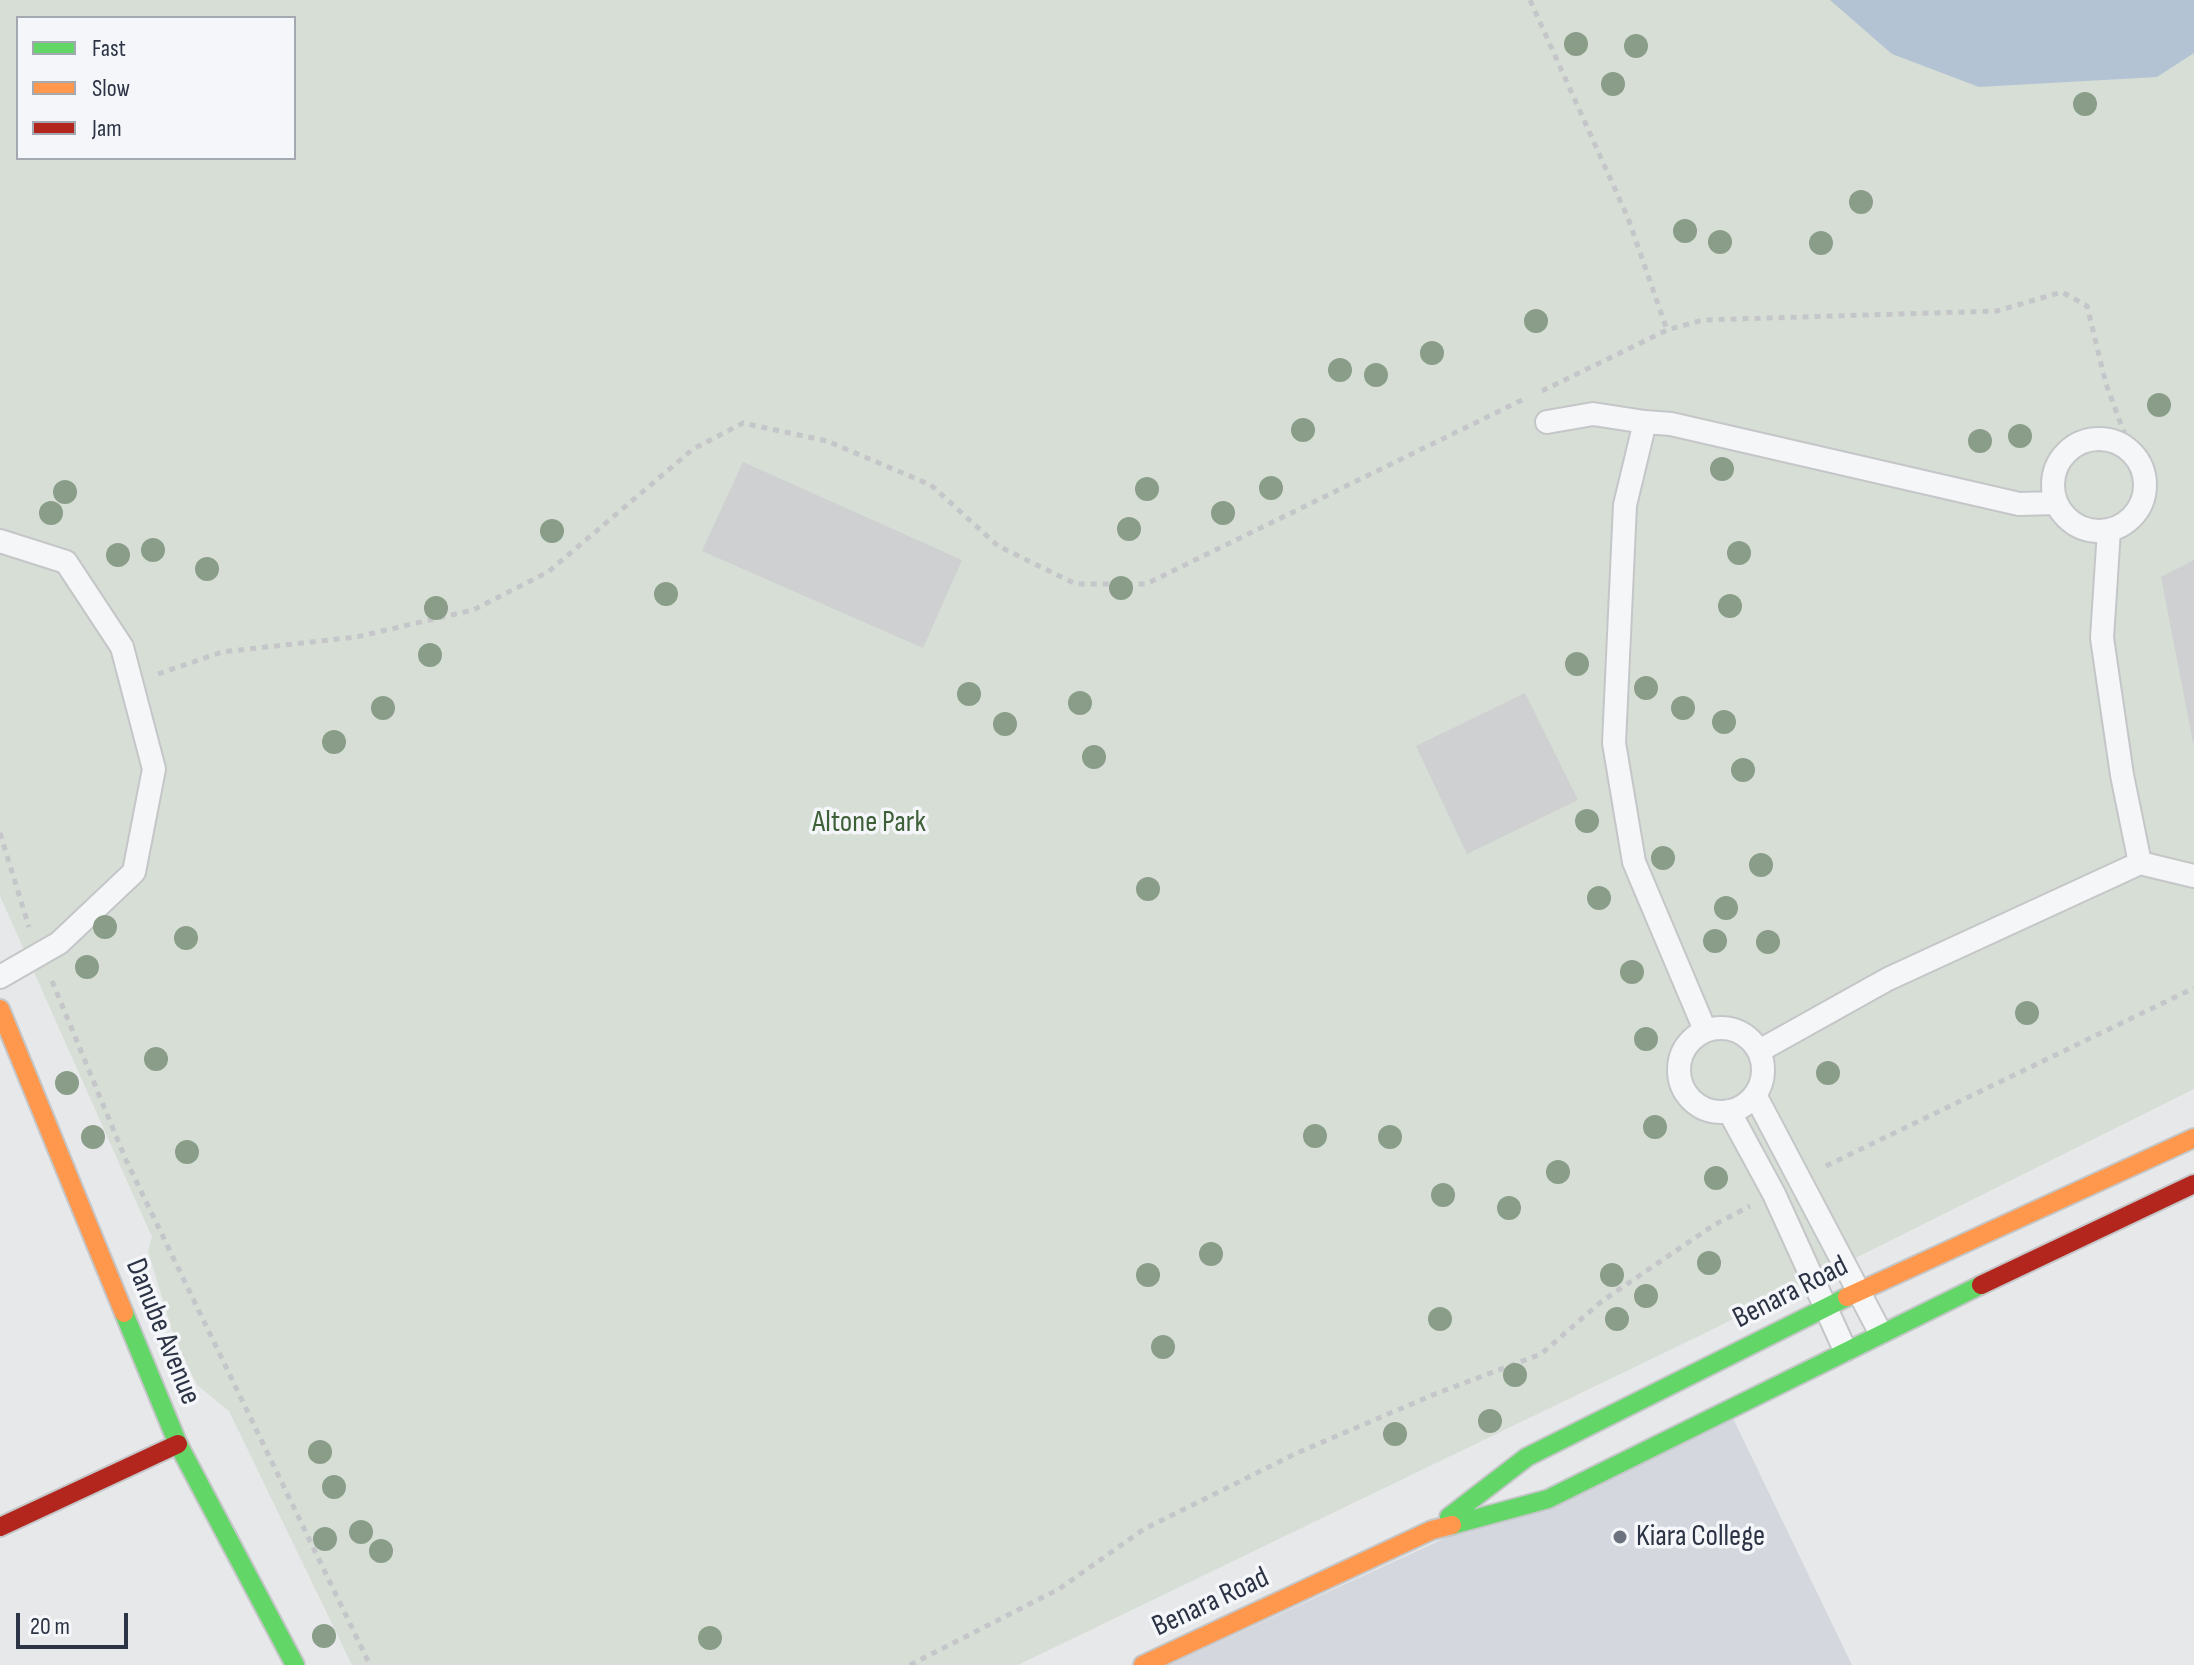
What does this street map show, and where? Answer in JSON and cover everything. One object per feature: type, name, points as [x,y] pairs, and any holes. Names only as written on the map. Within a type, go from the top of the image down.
[{"type":"main road","name":"Danube Avenue","points":[[0,1009],[178,1444],[295,1665]]},
{"type":"main road","name":"Benara Road","points":[[1432,1530],[1527,1457],[1860,1290],[2194,1138]]},
{"type":"main road","name":"Benara Road","points":[[1143,1665],[1432,1530],[1548,1499],[1880,1332],[2194,1184]]},
{"type":"main road","points":[[0,1527],[178,1444]]},
{"type":"lane","points":[[1547,422],[1593,414],[1671,424],[2019,504],[2056,503]]},
{"type":"lane","points":[[1645,422],[1625,505],[1614,743],[1634,862],[1705,1030]]},
{"type":"lane","points":[[2092,439],[2108,440],[2131,451],[2141,465],[2146,480],[2143,500],[2129,519],[2109,530],[2091,531],[2076,525],[2056,503],[2055,471],[2064,455],[2076,445],[2092,439]]},
{"type":"lane","points":[[2109,530],[2102,638],[2122,775],[2140,863]]},
{"type":"lane","points":[[0,541],[66,562],[122,647],[154,769],[134,872],[59,943],[0,977]]},
{"type":"lane","points":[[1759,1051],[1888,979],[2140,863],[2194,876]]},
{"type":"lane","points":[[1705,1030],[1736,1030],[1749,1038],[1759,1051],[1762,1081],[1755,1095],[1729,1111],[1699,1106],[1687,1096],[1680,1082],[1678,1066],[1682,1052],[1691,1039],[1705,1030]]},
{"type":"lane","points":[[1755,1095],[1880,1332]]},
{"type":"lane","points":[[1729,1111],[1774,1194],[1845,1350]]},
{"type":"path","points":[[1530,0],[1628,218],[1667,330]]},
{"type":"path","points":[[131,683],[222,652],[356,637],[473,610],[548,572],[693,449],[743,423],[827,441],[931,485],[998,546],[1076,584],[1146,584],[1667,330],[1703,320],[1997,311],[2062,292],[2087,306],[2106,384],[2131,451]]},
{"type":"path","points":[[0,833],[40,954],[126,1160],[370,1665]]},
{"type":"path","points":[[1801,1180],[2194,988]]},
{"type":"path","points":[[910,1665],[1059,1589],[1144,1529],[1297,1453],[1435,1394],[1541,1354],[1602,1301],[1714,1225],[1774,1194]]},
{"type":"shaded area","name":"Kiara College","points":[[1728,1408],[1852,1665],[1169,1665]]},
{"type":"green space","name":"Altone Park","points":[[0,0],[2194,0],[2194,1089],[1703,1334],[1018,1665],[352,1665],[229,1411],[197,1385],[174,1337],[148,1251],[152,1237],[0,896]]},
{"type":"water","points":[[1830,0],[2194,0],[2194,53],[2157,77],[1979,87],[1892,54]]},
{"type":"building","points":[[743,462],[962,560],[923,648],[702,551]]},
{"type":"building","points":[[2194,560],[2194,742],[2193,742],[2161,577]]},
{"type":"building","points":[[1525,693],[1578,800],[1467,854],[1416,746]]},
{"type":"traffic: fast","points":[[1452,1525],[1548,1499],[1981,1285]]},
{"type":"traffic: fast","points":[[1449,1517],[1527,1457],[1847,1297]]},
{"type":"traffic: fast","points":[[124,1313],[178,1444],[295,1665]]},
{"type":"traffic: slow","points":[[0,1009],[124,1313]]},
{"type":"traffic: slow","points":[[1847,1297],[2194,1138]]},
{"type":"traffic: slow","points":[[1143,1665],[1432,1530],[1452,1525]]},
{"type":"traffic: jam","points":[[1981,1285],[2194,1184]]},
{"type":"traffic: jam","points":[[0,1527],[178,1444]]},
{"type":"place","name":"Kiara College","points":[[1620,1537]]}]
